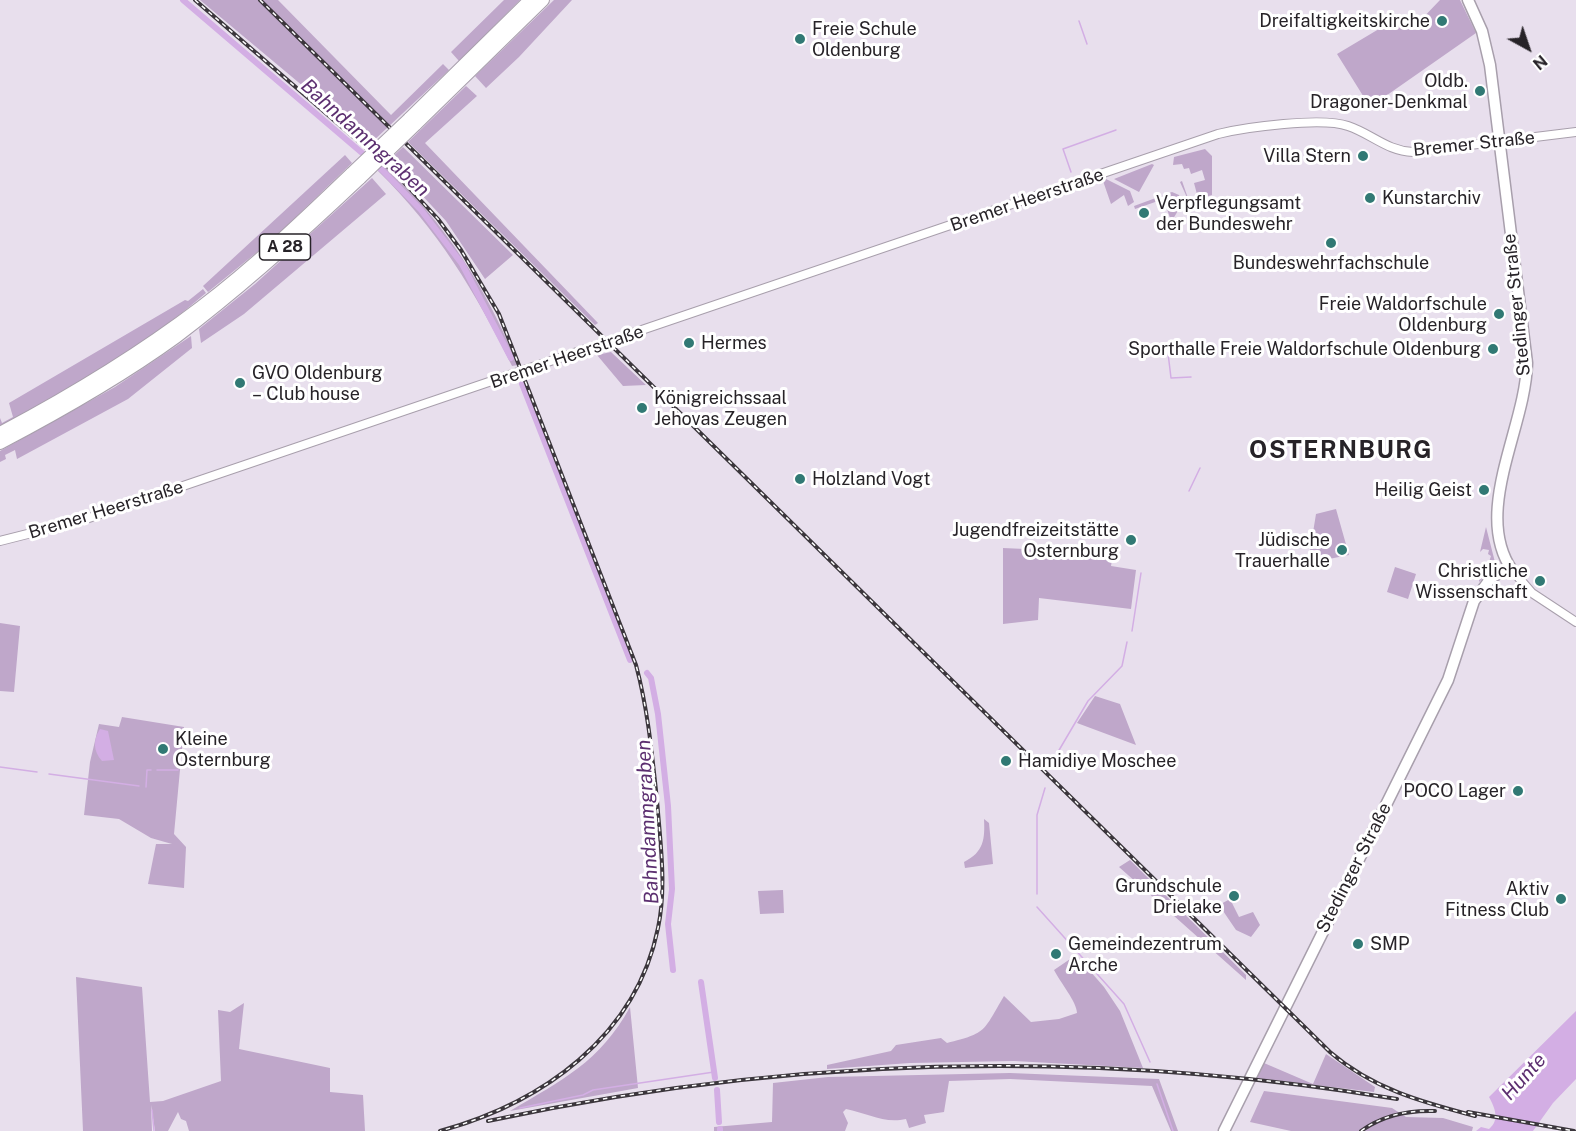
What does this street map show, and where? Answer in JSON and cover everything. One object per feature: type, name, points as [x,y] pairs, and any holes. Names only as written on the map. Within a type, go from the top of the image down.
[{"type":"highway","name":"A 28","points":[[0,434],[26,425],[86,396],[276,255],[476,59],[530,0]]},
{"type":"highway","name":"A 28","points":[[476,59],[543,0]]},
{"type":"highway","name":"A 28","points":[[0,443],[26,425]]},
{"type":"main road","name":"Stedinger Straße","points":[[1224,1131],[1448,680],[1474,600],[1512,570],[1500,546],[1496,514],[1525,391],[1527,363],[1486,46],[1468,0]]},
{"type":"street","name":"Bremer Straße","points":[[1131,164],[1231,131],[1312,123],[1348,126],[1389,147],[1404,151],[1576,132]]},
{"type":"street","name":"Bremer Heerstraße","points":[[0,541],[94,516],[1131,164]]},
{"type":"street","points":[[1512,570],[1532,593],[1576,622]]},
{"type":"shaded area","points":[[200,0],[278,0],[391,115],[443,64],[449,70],[371,143]]},
{"type":"shaded area","points":[[504,0],[520,0],[459,61],[451,52]]},
{"type":"shaded area","points":[[554,0],[572,0],[519,57],[486,88],[475,76]]},
{"type":"shaded area","points":[[1440,0],[1460,0],[1476,33],[1370,107],[1337,54],[1399,17],[1417,24]]},
{"type":"shaded area","points":[[466,86],[477,96],[425,143],[598,323],[595,325],[408,142]]},
{"type":"shaded area","points":[[403,147],[513,255],[485,279],[446,221],[389,160]]},
{"type":"shaded area","points":[[1205,149],[1212,156],[1212,195],[1189,202],[1180,182],[1182,181],[1189,201],[1198,198],[1194,183],[1205,180],[1202,170],[1191,174],[1189,168],[1184,169],[1182,164],[1173,165],[1174,157]]},
{"type":"shaded area","points":[[345,155],[352,163],[273,239],[208,292],[203,286]]},
{"type":"shaded area","points":[[384,165],[426,210],[462,258],[492,309],[518,365],[512,366],[484,312],[454,262],[419,216],[378,171]]},
{"type":"shaded area","points":[[1154,165],[1139,192],[1114,179]]},
{"type":"shaded area","points":[[372,178],[386,194],[244,314],[201,343],[199,329],[255,284]]},
{"type":"shaded area","points":[[1106,179],[1130,191],[1134,202],[1128,206],[1124,195],[1111,204],[1103,181]]},
{"type":"shaded area","points":[[1172,192],[1179,195],[1182,204],[1173,219],[1175,223],[1172,229],[1160,231],[1158,227],[1171,221],[1167,209],[1171,207],[1168,198],[1160,197],[1161,200],[1135,209],[1134,206]]},
{"type":"shaded area","points":[[203,289],[206,293],[133,349],[81,382],[0,426],[0,418],[2,423],[13,417],[9,403],[185,300],[188,301]]},
{"type":"shaded area","points":[[191,336],[192,348],[128,399],[17,459],[15,450],[5,455],[6,459],[0,462],[0,451],[115,387]]},
{"type":"shaded area","points":[[611,352],[646,385],[623,386],[597,355]]},
{"type":"shaded area","points":[[1336,509],[1349,555],[1329,559],[1309,557],[1316,514]]},
{"type":"shaded area","points":[[1486,527],[1496,566],[1479,582],[1479,569],[1489,562],[1491,556],[1488,554],[1489,550],[1483,549],[1480,552]]},
{"type":"shaded area","points":[[1003,548],[1113,553],[1111,566],[1136,570],[1131,609],[1039,598],[1038,620],[1003,624]]},
{"type":"shaded area","points":[[1395,567],[1416,574],[1408,599],[1387,592]]},
{"type":"shaded area","points":[[0,623],[20,626],[14,692],[0,691]]},
{"type":"shaded area","points":[[1095,696],[1120,704],[1136,745],[1077,723]]},
{"type":"shaded area","points":[[122,717],[184,727],[174,834],[186,847],[184,888],[148,884],[156,844],[172,844],[151,838],[119,819],[84,815],[90,762],[99,724],[119,727]]},
{"type":"shaded area","points":[[984,819],[989,823],[993,864],[965,868],[964,862],[976,854],[982,844]]},
{"type":"shaded area","points":[[1130,860],[1246,975],[1246,980],[1119,867]]},
{"type":"shaded area","points":[[783,890],[784,913],[760,914],[758,891]]},
{"type":"shaded area","points":[[1230,899],[1239,917],[1253,912],[1260,925],[1251,937],[1236,930],[1219,905]]},
{"type":"shaded area","points":[[1076,955],[1104,987],[1120,1011],[1143,1068],[1014,1061],[910,1063],[827,1069],[827,1065],[891,1051],[896,1045],[941,1038],[947,1043],[978,1033],[988,1024],[1004,996],[1031,1022],[1059,1019],[1077,1013],[1054,970]]},
{"type":"shaded area","points":[[76,977],[142,987],[150,1102],[163,1101],[221,1081],[218,1010],[230,1012],[244,1003],[239,1049],[330,1068],[330,1092],[363,1095],[365,1131],[189,1131],[186,1121],[181,1119],[178,1112],[168,1131],[155,1131],[151,1105],[152,1131],[83,1131]]},
{"type":"shaded area","points":[[630,1007],[638,1088],[510,1111],[563,1079],[593,1056],[606,1042]]},
{"type":"shaded area","points":[[1326,1054],[1375,1087],[1374,1092],[1256,1078],[1264,1063],[1313,1084]]},
{"type":"shaded area","points":[[1010,1073],[1159,1079],[1178,1131],[1171,1131],[1152,1086],[1010,1079],[949,1081],[944,1112],[924,1115],[926,1123],[909,1128],[906,1119],[883,1119],[846,1109],[843,1112],[848,1123],[845,1131],[714,1131],[714,1127],[772,1122],[773,1083],[828,1077]]},
{"type":"shaded area","points":[[1264,1091],[1392,1108],[1406,1117],[1443,1118],[1473,1127],[1472,1131],[1291,1131],[1250,1122]]},
{"type":"water","points":[[100,729],[108,731],[114,760],[102,761],[97,753],[95,741]]},
{"type":"water","name":"Hunte","points":[[1576,1011],[1576,1079],[1553,1103],[1533,1131],[1476,1131],[1481,1127],[1489,1129],[1494,1122],[1495,1110],[1489,1097]]},
{"type":"waterway","name":"Bahndammgraben","points":[[183,0],[382,170],[421,210],[462,264],[511,358]]},
{"type":"waterway","points":[[1079,21],[1087,44]]},
{"type":"waterway","points":[[1071,172],[1063,149],[1116,130]]},
{"type":"waterway","points":[[1168,353],[1171,378],[1191,377]]},
{"type":"waterway","name":"Bahndammgraben","points":[[522,384],[630,660]]},
{"type":"waterway","points":[[1189,491],[1200,468]]},
{"type":"waterway","points":[[1132,631],[1141,573]]},
{"type":"waterway","points":[[1055,757],[1088,701],[1122,666],[1127,642]]},
{"type":"waterway","name":"Bahndammgraben","points":[[647,673],[651,678],[658,714],[668,806],[672,889],[668,924],[673,970]]},
{"type":"waterway","points":[[0,767],[37,772]]},
{"type":"waterway","points":[[146,787],[147,770],[151,770]]},
{"type":"waterway","points":[[157,770],[178,770]]},
{"type":"waterway","points":[[49,774],[139,786]]},
{"type":"waterway","points":[[1037,894],[1037,815],[1045,788]]},
{"type":"waterway","points":[[1037,907],[1124,1004],[1150,1062]]},
{"type":"waterway","name":"Bahndammgraben","points":[[701,982],[715,1078]]},
{"type":"waterway","points":[[520,1108],[583,1095],[593,1090],[714,1072]]},
{"type":"waterway","points":[[1157,1084],[1173,1131]]},
{"type":"waterway","name":"Bahndammgraben","points":[[717,1090],[719,1122]]},
{"type":"waterway","points":[[152,1110],[154,1131]]},
{"type":"railway","points":[[195,0],[395,173],[438,219],[461,250],[499,314],[636,665],[640,682],[647,715],[657,800],[662,880],[661,912],[647,967],[629,1002],[606,1033],[579,1060],[548,1083],[514,1103],[478,1119],[440,1131]]},
{"type":"railway","points":[[260,0],[1330,1052],[1363,1076],[1399,1093],[1475,1116]]},
{"type":"railway","points":[[488,1121],[601,1099],[714,1083],[828,1072],[941,1067],[1055,1066],[1168,1072],[1282,1083],[1397,1099]]},
{"type":"railway","points":[[1361,1131],[1378,1121],[1396,1115],[1415,1111],[1435,1111]]},
{"type":"railway","points":[[1468,1112],[1574,1131]]},
{"type":"place","name":"Dreifaltigkeitskirche","points":[[1442,21]]},
{"type":"place","name":"Freie Schule Oldenburg","points":[[800,39]]},
{"type":"place","name":"Oldb. Dragoner-Denkmal","points":[[1480,91]]},
{"type":"place","name":"Villa Stern","points":[[1363,156]]},
{"type":"place","name":"Kunstarchiv","points":[[1370,198]]},
{"type":"place","name":"Verpflegungsamt der Bundeswehr","points":[[1144,213]]},
{"type":"place","name":"Bundeswehrfachschule","points":[[1331,243]]},
{"type":"place","name":"Freie Waldorfschule Oldenburg","points":[[1499,314]]},
{"type":"place","name":"Hermes","points":[[689,343]]},
{"type":"place","name":"Sporthalle Freie Waldorfschule Oldenburg","points":[[1493,349]]},
{"type":"place","name":"GVO Oldenburg – Club house","points":[[240,383]]},
{"type":"place","name":"Königreichssaal Jehovas Zeugen","points":[[642,408]]},
{"type":"place","name":"Holzland Vogt","points":[[800,479]]},
{"type":"place","name":"Heilig Geist","points":[[1484,490]]},
{"type":"place","name":"Jugendfreizeitstätte Osternburg","points":[[1131,540]]},
{"type":"place","name":"Jüdische Trauerhalle","points":[[1342,550]]},
{"type":"place","name":"Christliche Wissenschaft","points":[[1540,581]]},
{"type":"place","name":"Kleine Osternburg","points":[[163,749]]},
{"type":"place","name":"Hamidiye Moschee","points":[[1006,761]]},
{"type":"place","name":"POCO Lager","points":[[1518,791]]},
{"type":"place","name":"Grundschule Drielake","points":[[1234,896]]},
{"type":"place","name":"Aktiv Fitness Club","points":[[1561,899]]},
{"type":"place","name":"SMP","points":[[1358,944]]},
{"type":"place","name":"Gemeindezentrum Arche","points":[[1056,954]]},
{"type":"district","name":"OSTERNBURG","points":[[1341,451]]}]
